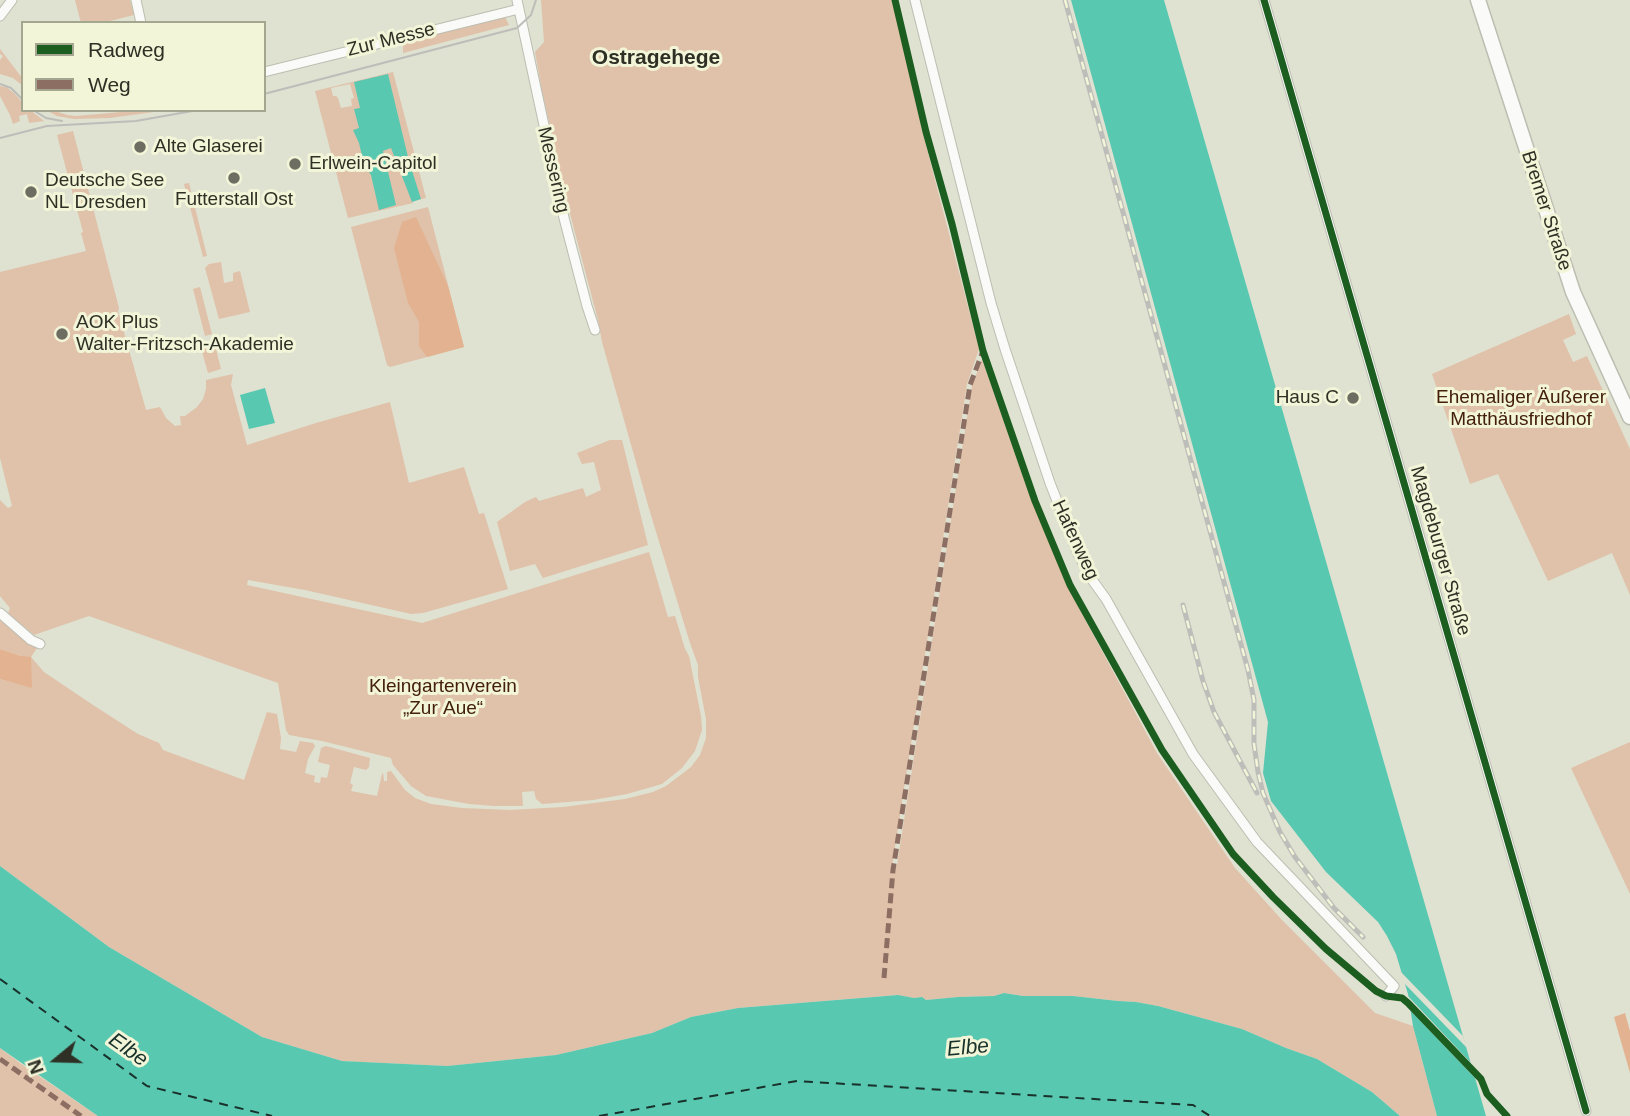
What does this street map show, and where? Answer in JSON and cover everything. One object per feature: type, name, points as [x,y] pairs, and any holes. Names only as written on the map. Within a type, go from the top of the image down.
[{"type":"main road","name":"Bremer Straße","points":[[1478,0],[1573,292],[1630,417]]},
{"type":"street","points":[[0,16],[12,0]]},
{"type":"street","points":[[136,0],[141,21]]},
{"type":"street","name":"Hafenweg","points":[[915,0],[1001,338],[1050,483],[1078,554],[1193,754],[1257,842],[1394,986],[1386,996]]},
{"type":"street","name":"Magdeburger Straße","points":[[1264,0],[1586,1111]]},
{"type":"street","name":"Zur Messe","points":[[266,71],[518,4]]},
{"type":"street","name":"Messering","points":[[518,4],[558,194],[595,330]]},
{"type":"street","points":[[0,613],[31,640],[40,644]]},
{"type":"green space","points":[[75,0],[130,0],[134,15],[110,21],[80,21]]},
{"type":"green space","points":[[541,0],[893,0],[922,130],[979,349],[967,384],[892,866],[897,865],[972,386],[982,359],[1027,488],[1067,586],[1157,753],[1235,868],[1282,920],[1375,1013],[1413,1026],[1437,1116],[1400,1116],[1372,1092],[1317,1059],[1242,1029],[1158,1006],[1073,996],[1023,996],[1004,993],[926,1000],[922,997],[897,995],[738,1008],[691,1017],[652,1033],[556,1055],[447,1066],[342,1061],[262,1037],[109,947],[0,866],[0,679],[31,687],[21,656],[0,649],[0,620],[37,648],[31,657],[44,672],[93,705],[138,734],[159,743],[163,750],[244,780],[267,712],[277,714],[280,749],[296,752],[300,741],[313,743],[315,746],[305,773],[315,776],[314,782],[320,783],[321,777],[327,778],[330,765],[318,762],[321,748],[326,746],[370,758],[366,770],[354,767],[351,791],[377,796],[382,774],[384,781],[387,781],[387,772],[391,771],[405,790],[415,798],[431,804],[462,808],[510,810],[625,799],[666,786],[691,767],[700,755],[706,738],[706,719],[698,665],[650,512],[602,342],[542,91],[535,52],[544,42]]},
{"type":"green space","points":[[505,17],[509,25],[403,53],[403,45],[400,45],[400,42]]},
{"type":"green space","points":[[0,49],[21,76],[21,84],[13,78],[0,74],[0,60],[3,56]]},
{"type":"green space","points":[[393,72],[426,198],[348,218],[315,91]],"holes":[[[350,84],[354,98],[351,99],[352,106],[341,108],[331,88]]]},
{"type":"green space","points":[[0,86],[6,87],[21,101],[21,112],[33,112],[44,121],[29,123],[27,114],[19,116],[20,121],[13,124],[0,96]]},
{"type":"green space","points":[[50,112],[76,116],[154,112],[110,118],[74,119]]},
{"type":"green space","name":"Kleingartenverein „Zur Aue“","points":[[73,131],[146,410],[160,407],[166,418],[175,426],[181,425],[180,416],[185,416],[203,399],[206,380],[233,374],[231,385],[247,445],[390,402],[409,483],[464,467],[479,514],[484,513],[508,589],[411,614],[305,590],[248,580],[247,585],[422,623],[649,552],[668,617],[675,616],[689,656],[701,716],[702,730],[695,751],[682,768],[662,784],[593,800],[542,804],[536,799],[534,791],[522,792],[523,806],[494,806],[426,796],[411,786],[393,765],[391,758],[289,735],[278,683],[89,616],[34,635],[8,613],[10,608],[0,596],[0,500],[8,508],[12,506],[0,458],[0,272],[86,251],[57,135]]},
{"type":"green space","points":[[189,183],[207,256],[203,257],[184,184]]},
{"type":"green space","points":[[428,207],[464,347],[390,367],[387,365],[351,227]]},
{"type":"green space","points":[[221,262],[224,283],[233,281],[233,273],[240,271],[250,312],[219,319],[205,268],[209,264]]},
{"type":"green space","points":[[200,287],[212,334],[205,336],[193,289]]},
{"type":"green space","name":"Ehemaliger Äußerer Matthäusfriedhof","points":[[1569,314],[1576,334],[1563,340],[1573,362],[1587,356],[1630,449],[1630,595],[1612,553],[1548,581],[1498,474],[1470,484],[1432,374]]},
{"type":"green space","points":[[215,345],[221,369],[208,373],[201,348]]},
{"type":"green space","points":[[610,440],[622,440],[648,545],[543,578],[535,564],[510,571],[497,522],[536,497],[539,501],[583,488],[586,497],[601,490],[594,462],[582,464],[577,453]]},
{"type":"green space","points":[[1630,742],[1630,894],[1571,768]]},
{"type":"green space","points":[[0,1048],[20,1063],[98,1116],[0,1116]]},
{"type":"shaded area","points":[[416,217],[448,286],[464,347],[427,357],[419,346],[419,322],[408,303],[394,248],[402,222]]},
{"type":"shaded area","points":[[0,649],[31,657],[32,688],[0,679]]},
{"type":"shaded area","points":[[1625,1013],[1630,1031],[1630,1073],[1614,1017]]},
{"type":"water","points":[[1071,0],[1164,0],[1486,1116],[1437,1116],[1413,1026],[1408,994],[1396,954],[1387,936],[1378,922],[1326,872],[1271,801],[1263,773],[1268,722]]},
{"type":"water","points":[[388,74],[421,199],[412,202],[391,148],[383,151],[396,205],[379,210],[371,175],[364,165],[353,130],[359,128],[354,109],[360,108],[354,82]]},
{"type":"water","points":[[265,388],[275,423],[249,429],[240,395]]},
{"type":"water","name":"Elbe","points":[[0,866],[109,947],[262,1037],[342,1061],[447,1066],[556,1055],[652,1033],[691,1017],[738,1008],[898,995],[922,997],[926,1000],[1004,993],[1023,996],[1073,996],[1158,1006],[1242,1029],[1317,1059],[1372,1092],[1400,1116],[98,1116],[0,1048]]},
{"type":"pier","points":[[1399,970],[1463,1036],[1467,1048],[1403,982]]},
{"type":"pier","points":[[1406,994],[1471,1063],[1476,1079],[1409,1009]]},
{"type":"ferry route","points":[[0,979],[147,1086],[272,1116]]},
{"type":"ferry route","points":[[599,1116],[797,1081],[1193,1105],[1210,1116]]},
{"type":"tram line","points":[[266,93],[517,28],[531,15],[536,0]]},
{"type":"tram line","points":[[0,84],[11,88],[21,98]]},
{"type":"tram line","points":[[36,112],[46,118],[62,121]]},
{"type":"tram line","points":[[0,138],[47,126],[136,121],[187,112]]},
{"type":"railway","points":[[1065,0],[1248,670],[1254,700],[1254,744],[1263,793],[1280,832],[1295,857],[1334,908],[1363,937]]},
{"type":"railway","points":[[1183,605],[1214,712],[1257,793]]},
{"type":"marked path","points":[[884,978],[893,870],[970,385],[983,351]]},
{"type":"marked path","points":[[0,1059],[81,1116]]},
{"type":"cycle path","points":[[895,0],[983,351],[1035,501],[1070,585],[1162,750],[1233,854],[1326,949],[1376,991],[1386,996],[1402,998],[1408,1003],[1481,1079],[1487,1094],[1507,1116]]},
{"type":"cycle path","points":[[1264,0],[1586,1111]]},
{"type":"place","name":"Alte Glaserei","points":[[140,147]]},
{"type":"place","name":"Erlwein-Capitol","points":[[295,164]]},
{"type":"place","name":"Futterstall Ost","points":[[234,178]]},
{"type":"place","name":"Deutsche See NL Dresden","points":[[31,192]]},
{"type":"place","name":"AOK Plus Walter-Fritzsch-Akademie","points":[[62,334]]},
{"type":"place","name":"Haus C","points":[[1353,398]]},
{"type":"district","name":"Ostragehege","points":[[656,58]]}]
